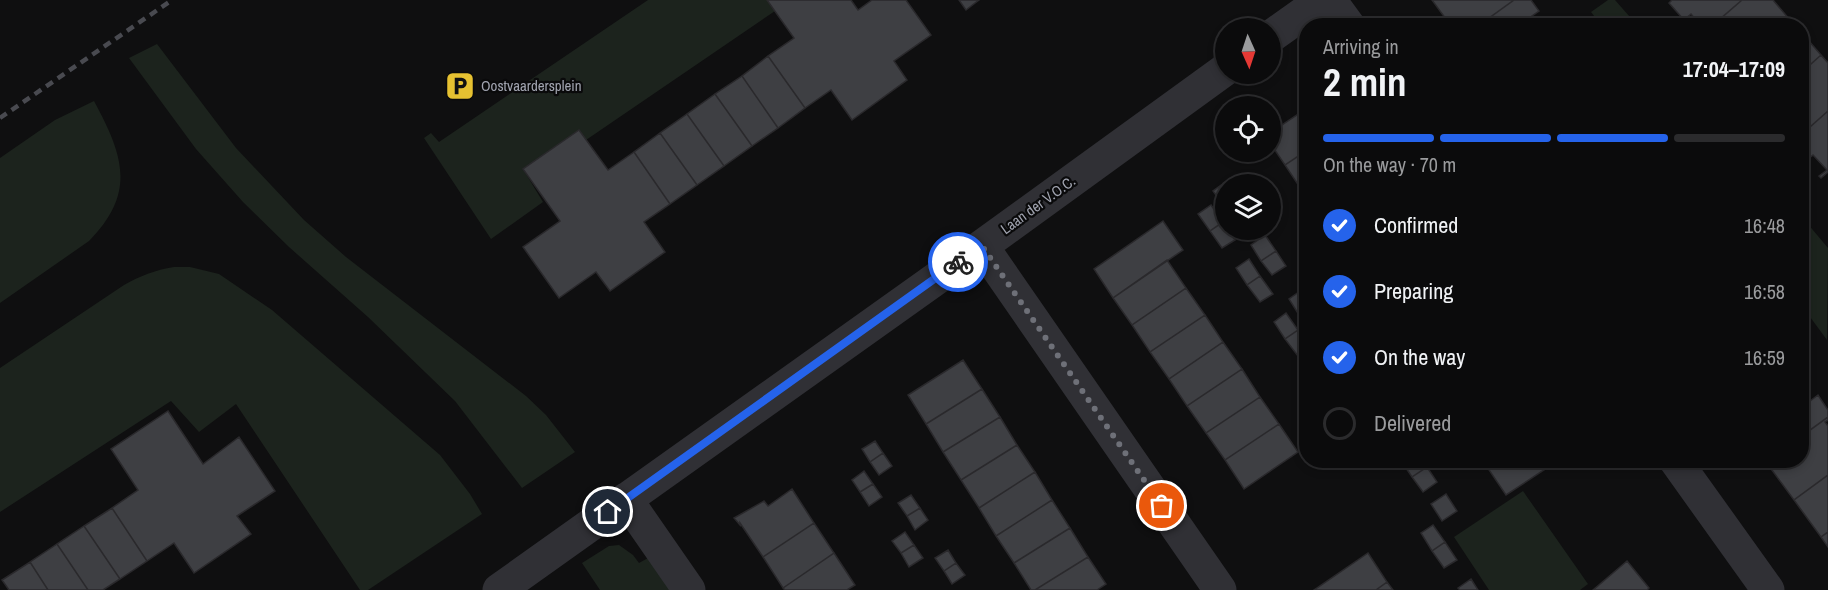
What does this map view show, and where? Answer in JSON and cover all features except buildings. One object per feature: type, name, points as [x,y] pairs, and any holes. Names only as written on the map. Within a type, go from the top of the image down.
[{"type":"street","points":[[1281,29],[1322,0]]},
{"type":"street","points":[[1330,0],[1343,18]]},
{"type":"street","name":"Laan der V.O.C.","points":[[499,590],[1215,77]]},
{"type":"street","points":[[982,246],[1220,590]]},
{"type":"street","points":[[1681,468],[1768,590]]},
{"type":"street","points":[[626,499],[689,590]]},
{"type":"shaded area","points":[[648,0],[767,0],[775,11],[586,140],[579,131],[523,169],[543,202],[491,239],[424,138],[431,133],[439,142]]},
{"type":"shaded area","points":[[1608,0],[1615,0],[1631,18],[1596,18],[1591,12]]},
{"type":"shaded area","points":[[157,44],[236,148],[304,220],[346,257],[526,396],[546,415],[575,452],[522,488],[455,401],[368,317],[289,247],[243,202],[196,149],[129,58]]},
{"type":"shaded area","points":[[94,101],[118,156],[119,189],[114,206],[89,241],[0,303],[0,158],[55,120]]},
{"type":"shaded area","points":[[1809,225],[1828,248],[1827,340],[1809,316]]},
{"type":"shaded area","points":[[174,267],[190,267],[219,274],[272,310],[440,455],[470,494],[482,514],[368,590],[360,590],[236,404],[199,432],[171,401],[0,512],[0,368],[124,285],[148,274]]},
{"type":"shaded area","points":[[1523,491],[1588,584],[1580,590],[1489,590],[1454,537]]},
{"type":"shaded area","points":[[619,545],[633,555],[639,563],[648,558],[670,590],[600,590],[582,563],[609,546]]},
{"type":"railway","points":[[0,118],[172,0]]},
{"type":"way so far","points":[[958,262],[982,246],[1162,506]]},
{"type":"place","name":"Oostvaardersplein","points":[[460,86]]},
{"type":"route","points":[[608,512],[958,262]]}]
